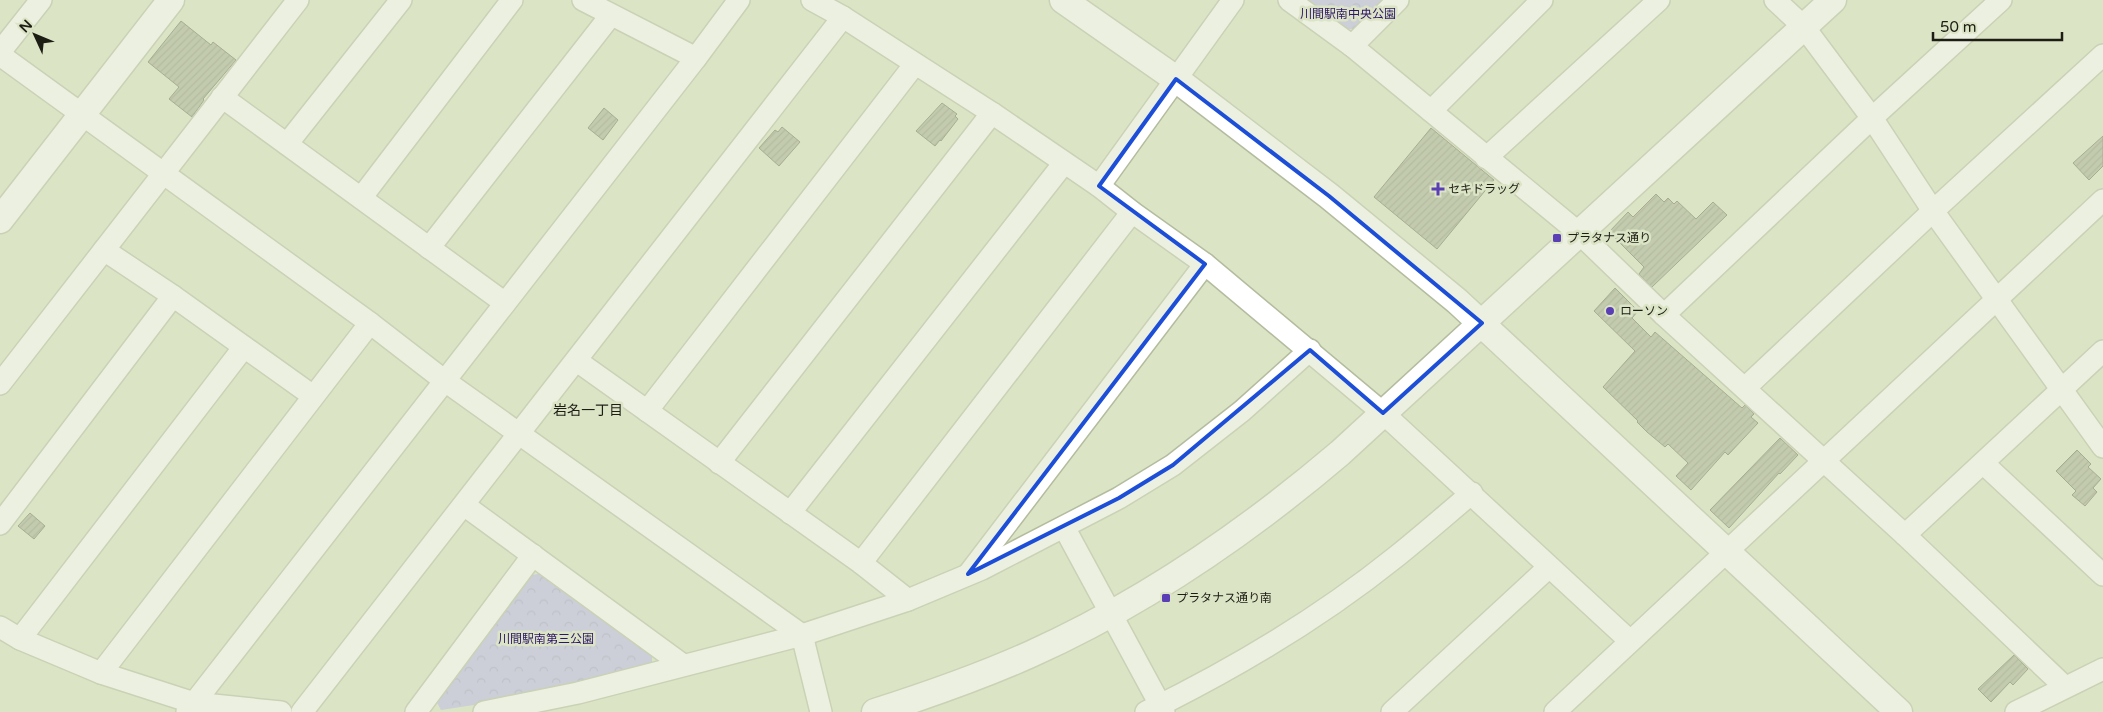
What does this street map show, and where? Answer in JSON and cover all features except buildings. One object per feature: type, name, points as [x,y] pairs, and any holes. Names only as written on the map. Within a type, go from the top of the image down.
[{"type":"street","points":[[41,0],[0,54],[370,323],[445,381],[802,635],[821,712]]},
{"type":"street","points":[[0,220],[171,0]]},
{"type":"street","points":[[0,384],[298,0]]},
{"type":"street","points":[[287,144],[401,0]]},
{"type":"street","points":[[361,198],[512,0]]},
{"type":"street","points":[[583,0],[696,58]]},
{"type":"street","points":[[191,708],[739,0]]},
{"type":"street","points":[[812,0],[843,17],[992,113],[1099,186],[1205,264],[1384,413],[1630,641]]},
{"type":"street","points":[[1063,0],[1176,79],[1329,196],[1482,323],[1899,712]]},
{"type":"street","points":[[1099,186],[1233,0]]},
{"type":"street","points":[[1289,0],[1352,46],[1579,233],[1664,315],[1905,536],[2065,687]]},
{"type":"street","points":[[1352,46],[1398,0]]},
{"type":"street","points":[[1431,111],[1542,0]]},
{"type":"street","points":[[1486,158],[1659,0]]},
{"type":"street","points":[[1775,0],[1804,27],[1872,118],[1933,210],[2103,447]]},
{"type":"street","points":[[875,712],[927,695],[1022,658],[1111,614],[1160,586],[1257,520],[1311,478],[1384,413],[1833,0]]},
{"type":"street","points":[[1664,315],[1872,118],[2001,0]]},
{"type":"street","points":[[430,248],[611,15]]},
{"type":"street","points":[[302,712],[843,17]]},
{"type":"street","points":[[1745,388],[1933,210],[2103,55]]},
{"type":"street","points":[[648,412],[915,64]]},
{"type":"street","points":[[222,98],[505,304]]},
{"type":"street","points":[[719,463],[992,113]]},
{"type":"street","points":[[790,513],[1064,163]]},
{"type":"street","points":[[1555,712],[2103,200]]},
{"type":"street","points":[[861,563],[1132,212]]},
{"type":"street","points":[[104,250],[173,296],[313,396]]},
{"type":"street","points":[[968,574],[1205,264]]},
{"type":"street","points":[[0,524],[173,296]]},
{"type":"street","points":[[101,673],[370,323]]},
{"type":"street","points":[[20,639],[244,347]]},
{"type":"street","points":[[484,712],[578,693],[802,635],[908,600],[968,574],[1119,498],[1173,465],[1242,411],[1310,350]]},
{"type":"street","points":[[1905,536],[2103,351]]},
{"type":"street","points":[[577,361],[861,563],[908,600]]},
{"type":"street","points":[[1983,463],[2103,575]]},
{"type":"street","points":[[1064,527],[1111,614],[1157,710],[1242,661],[1316,614],[1396,557],[1472,493]]},
{"type":"street","points":[[464,505],[683,665]]},
{"type":"street","points":[[416,712],[533,555]]},
{"type":"street","points":[[1392,712],[1549,567]]},
{"type":"street","points":[[0,627],[20,639],[191,708],[281,712]]},
{"type":"street","points":[[2016,712],[2103,669]]},
{"type":"highlighted area","points":[[1176,79],[1329,196],[1482,323],[1383,413],[1310,350],[1173,465],[1119,498],[968,574],[1205,264],[1099,186]]},
{"type":"green space","name":"川間駅南中央公園","points":[[1302,0],[1388,0],[1359,29],[1343,29]]},
{"type":"green space","name":"川間駅南第三公園","points":[[543,573],[652,653],[652,665],[493,702],[441,710],[434,697],[532,575]]},
{"type":"place","name":"セキドラッグ","points":[[1438,189]]},
{"type":"place","name":"プラタナス通り","points":[[1557,238]]},
{"type":"place","name":"ローソン","points":[[1610,311]]},
{"type":"place","name":"プラタナス通り南","points":[[1166,598]]},
{"type":"district","name":"岩名一丁目","points":[[588,410]]}]
